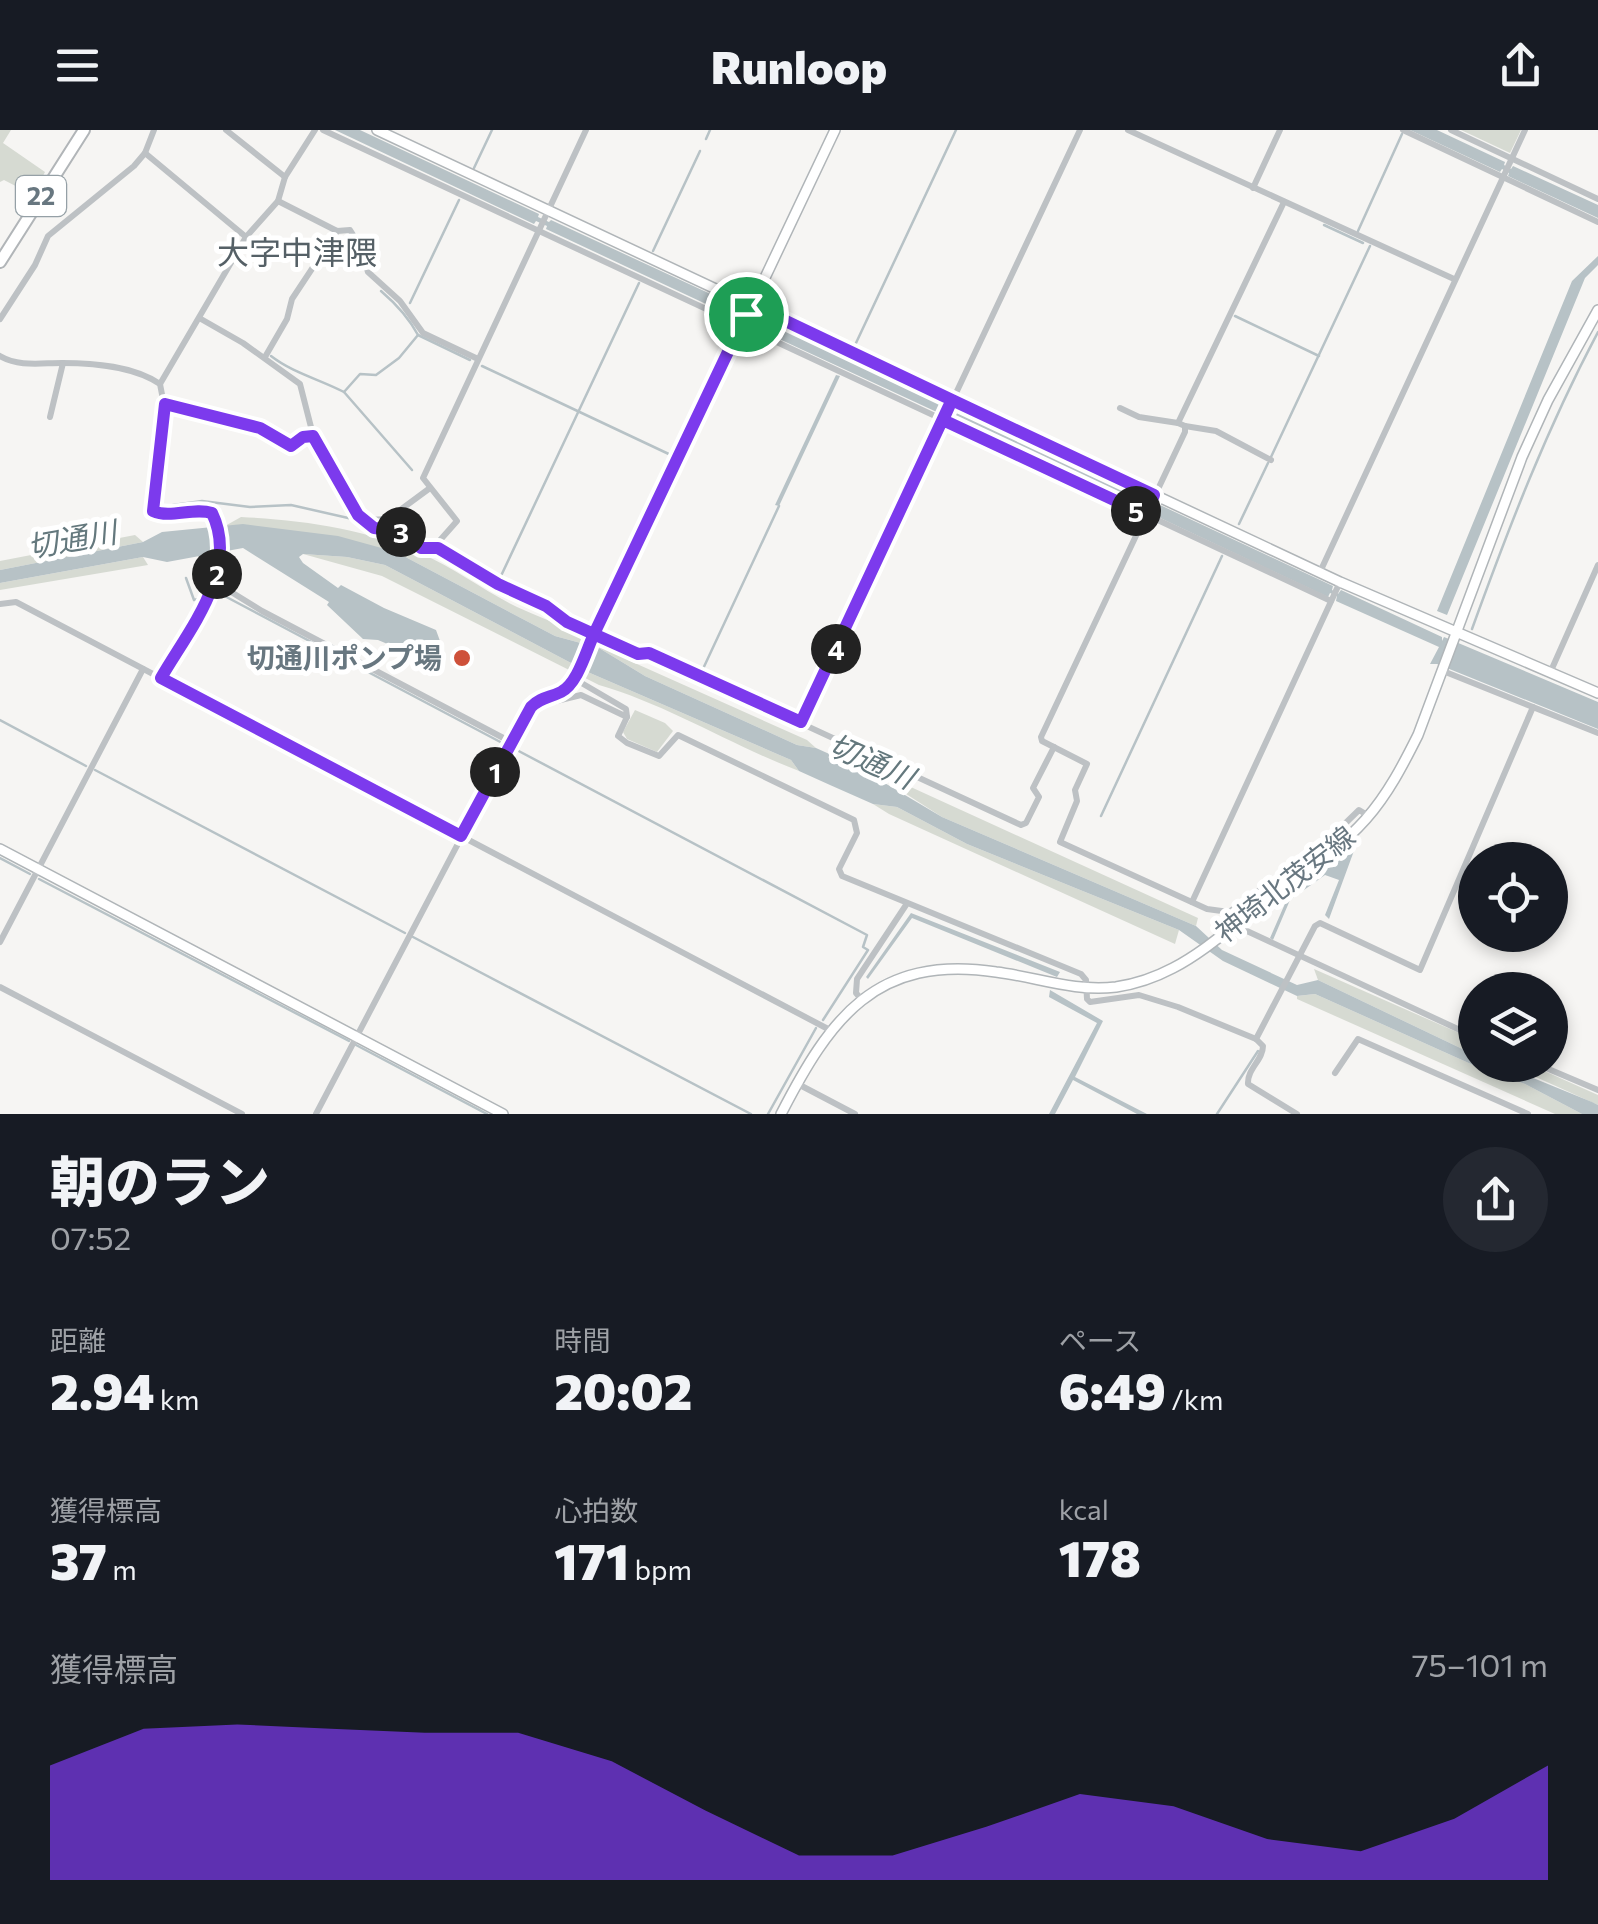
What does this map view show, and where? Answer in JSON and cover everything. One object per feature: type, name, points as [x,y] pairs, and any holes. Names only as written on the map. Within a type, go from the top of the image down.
[{"type":"main road","name":"22","points":[[0,261],[84,130]]},
{"type":"street","points":[[0,319],[29,276],[48,236],[144,154],[154,130]]},
{"type":"street","points":[[226,130],[285,177]]},
{"type":"street","points":[[161,678],[214,582],[221,560],[216,518],[200,509],[160,514],[153,511],[165,404],[160,384],[246,237],[278,201],[285,177],[315,130]]},
{"type":"street","points":[[322,130],[543,221],[947,411],[1146,514],[1598,693]]},
{"type":"street","points":[[377,130],[396,134],[543,221],[947,411],[1154,497],[1320,572],[1335,592]]},
{"type":"street","points":[[434,546],[456,521],[422,478],[586,130]]},
{"type":"street","points":[[316,1114],[531,707],[565,689],[574,677],[835,130]]},
{"type":"street","points":[[801,722],[1080,130]]},
{"type":"street","points":[[1128,130],[1454,279]]},
{"type":"street","points":[[1253,188],[1280,130]]},
{"type":"street","points":[[1402,130],[1505,172],[1598,222]]},
{"type":"street","points":[[1451,130],[1598,199]]},
{"type":"street","points":[[1320,572],[1525,130]]},
{"type":"street","points":[[144,154],[246,237]]},
{"type":"street","points":[[278,201],[337,231],[350,230],[368,272],[400,302],[423,333],[478,359]]},
{"type":"street","points":[[1284,202],[1182,425],[1154,497],[1041,736],[1042,741],[1086,764],[1075,790],[1077,801],[1060,842],[1208,909],[1228,912],[1323,844],[1360,810],[1369,816]]},
{"type":"street","points":[[264,357],[287,319],[292,299],[337,231]]},
{"type":"street","name":"神埼北茂安線","points":[[780,1114],[804,1087],[830,1030],[862,1000],[907,976],[958,968],[1086,988],[1146,980],[1191,958],[1322,859],[1369,816],[1406,760],[1522,457],[1548,400],[1598,310]]},
{"type":"street","points":[[200,319],[264,357],[300,384],[313,436],[330,470],[374,528],[408,536],[421,548],[434,546],[593,636],[638,654],[649,653],[1021,825],[1026,823],[1040,797],[1033,788],[1054,747]]},
{"type":"street","points":[[0,356],[12,363],[86,363],[132,370],[160,384]]},
{"type":"street","points":[[50,417],[63,363]]},
{"type":"street","points":[[165,404],[260,428],[291,446],[303,437],[313,436]]},
{"type":"street","points":[[1120,408],[1140,417],[1216,431],[1270,460]]},
{"type":"street","points":[[365,521],[388,519],[430,488]]},
{"type":"street","points":[[1550,673],[1598,566]]},
{"type":"street","points":[[214,582],[511,742]]},
{"type":"street","points":[[1192,902],[1335,592]]},
{"type":"street","points":[[0,604],[16,602],[830,1030]]},
{"type":"street","points":[[0,942],[143,669]]},
{"type":"street","points":[[1442,671],[1598,733]]},
{"type":"street","points":[[574,677],[626,709],[627,717],[618,736],[627,744],[659,756],[678,735],[854,820],[857,833],[839,873],[906,905],[1081,974],[1090,1002],[1139,995],[1256,1040],[1263,1046],[1263,1052],[1249,1074],[1248,1084],[1297,1114]]},
{"type":"street","points":[[531,707],[581,695],[627,717]]},
{"type":"street","points":[[1256,1040],[1320,922],[1420,970],[1534,707]]},
{"type":"street","points":[[0,850],[503,1114]]},
{"type":"street","points":[[862,1000],[856,993],[857,979],[906,905]]},
{"type":"street","points":[[1234,925],[1458,1029]]},
{"type":"street","points":[[0,986],[242,1114]]},
{"type":"street","points":[[1335,1073],[1358,1039],[1528,1114]]},
{"type":"street","points":[[1568,1077],[1598,1090]]},
{"type":"street","points":[[804,1087],[856,1114]]},
{"type":"shaded area","points":[[0,130],[11,130],[3,143],[45,172],[33,195],[4,180],[0,182]]},
{"type":"shaded area","points":[[335,130],[360,130],[539,214],[538,217],[743,309],[742,313],[750,317],[752,314],[946,405],[953,412],[955,409],[1333,586],[1338,594],[1341,590],[1442,637],[1442,641],[1444,637],[1598,702],[1598,729],[1430,664],[1439,647],[1336,601],[1337,596],[1330,593],[1328,597],[950,419],[951,415],[943,411],[941,414],[747,324],[748,320],[738,319],[546,229],[547,226],[536,221],[534,224]]},
{"type":"shaded area","points":[[1410,130],[1437,130],[1505,162],[1511,169],[1513,166],[1598,205],[1598,218],[1508,176],[1502,169],[1500,172]]},
{"type":"shaded area","points":[[1461,130],[1521,130],[1510,153]]},
{"type":"shaded area","points":[[1598,256],[1598,265],[1585,278],[1447,615],[1437,611],[1572,281]]},
{"type":"shaded area","points":[[836,375],[840,376],[779,506],[775,505]]},
{"type":"shaded area","points":[[241,517],[334,527],[422,554],[517,607],[807,740],[816,748],[797,745],[645,676],[599,648],[555,636],[396,552],[225,526]]},
{"type":"shaded area","points":[[243,524],[338,536],[396,552],[555,636],[599,648],[645,676],[797,745],[816,748],[856,766],[942,817],[1196,926],[1222,950],[1297,985],[1318,980],[1458,1047],[1458,1058],[1315,994],[1297,996],[1223,961],[1179,930],[967,844],[897,807],[873,804],[799,771],[791,760],[590,673],[385,565],[347,557],[299,557],[338,588],[341,585],[436,630],[440,641],[434,654],[423,659],[378,640],[363,639],[327,605],[329,602],[243,548],[167,562],[143,557],[0,583],[0,570],[143,542],[162,532]]},
{"type":"shaded area","points":[[135,535],[143,542],[0,570],[0,561]]},
{"type":"shaded area","points":[[303,554],[385,565],[590,673],[791,760],[799,771],[650,703],[599,685],[382,576]]},
{"type":"shaded area","points":[[143,557],[148,565],[0,590],[0,583]]},
{"type":"shaded area","points":[[635,710],[665,723],[673,731],[657,752],[627,739],[623,732]]},
{"type":"shaded area","points":[[878,776],[902,783],[1198,918],[1196,926],[942,817]]},
{"type":"shaded area","points":[[873,804],[897,807],[967,844],[1179,930],[1175,944],[889,814]]},
{"type":"shaded area","points":[[1351,847],[1355,848],[1329,919],[1325,915],[1339,880],[1325,875],[1290,900],[1273,940],[1270,938],[1287,899]]},
{"type":"shaded area","points":[[911,913],[1060,972],[1057,977],[912,918],[868,979]]},
{"type":"shaded area","points":[[1314,969],[1458,1033],[1458,1047],[1318,980]]},
{"type":"shaded area","points":[[1050,990],[1103,1021],[1075,1077],[1147,1114],[1137,1114],[1073,1080],[1055,1114],[1049,1114],[1097,1023],[1049,997]]},
{"type":"shaded area","points":[[1315,994],[1458,1058],[1458,1071],[1297,999]]},
{"type":"shaded area","points":[[1483,1082],[1519,1082],[1582,1114],[1555,1114]]},
{"type":"shaded area","points":[[1519,1082],[1542,1082],[1598,1105],[1598,1114],[1582,1114]]},
{"type":"shaded area","points":[[1547,1082],[1568,1082],[1598,1095],[1598,1105]]},
{"type":"waterway","points":[[474,168],[492,130]]},
{"type":"waterway","points":[[706,139],[710,130]]},
{"type":"waterway","points":[[856,343],[956,130]]},
{"type":"waterway","points":[[1358,231],[1402,134]]},
{"type":"waterway","points":[[653,251],[700,151]]},
{"type":"waterway","points":[[410,303],[459,200]]},
{"type":"waterway","points":[[1324,225],[1363,243]]},
{"type":"waterway","points":[[1271,457],[1370,246]]},
{"type":"waterway","points":[[500,578],[639,283]]},
{"type":"waterway","points":[[381,291],[418,335]]},
{"type":"waterway","points":[[1235,316],[1319,356]]},
{"type":"waterway","points":[[1472,629],[1530,478],[1598,332]]},
{"type":"waterway","points":[[271,356],[344,392],[360,374],[376,375],[399,358],[418,335],[470,360]]},
{"type":"waterway","points":[[482,366],[673,456]]},
{"type":"waterway","points":[[344,392],[412,470]]},
{"type":"waterway","points":[[1239,524],[1268,463]]},
{"type":"waterway","points":[[159,507],[202,501],[250,507],[291,505],[357,520]]},
{"type":"waterway","points":[[702,671],[779,506]]},
{"type":"waterway","points":[[1101,816],[1222,556]]},
{"type":"waterway","points":[[186,578],[194,600],[198,599]]},
{"type":"waterway","points":[[217,592],[506,745]]},
{"type":"waterway","points":[[0,720],[86,766]]},
{"type":"waterway","points":[[513,748],[867,935],[863,947],[868,950],[823,1020]]},
{"type":"waterway","points":[[95,770],[405,933]]},
{"type":"waterway","points":[[0,858],[30,874]]},
{"type":"waterway","points":[[39,879],[349,1041]]},
{"type":"waterway","points":[[413,937],[751,1114]]},
{"type":"waterway","points":[[768,1114],[816,1028]]},
{"type":"waterway","points":[[356,1045],[487,1114]]},
{"type":"waterway","points":[[1217,1114],[1258,1051]]},
{"type":"place","name":"切通川ポンプ場","points":[[462,658]]},
{"type":"district","name":"大字中津隈","points":[[297,253]]},
{"type":"route","points":[[746,314],[594,634],[574,678],[560,693],[546,696],[531,707],[461,836],[161,678],[209,594],[221,560],[212,513],[200,509],[160,514],[153,511],[165,404],[260,428],[291,446],[303,437],[313,436],[358,515],[374,528],[398,531],[421,548],[434,546],[498,584],[546,606],[567,622],[594,634],[620,647],[638,654],[649,653],[801,722],[952,400],[1154,495],[1146,515],[943,420],[952,400],[752,305],[746,314]]},
{"type":"water label","name":"切通川","points":[[72,540]]},
{"type":"water label","name":"切通川","points":[[871,762]]}]
